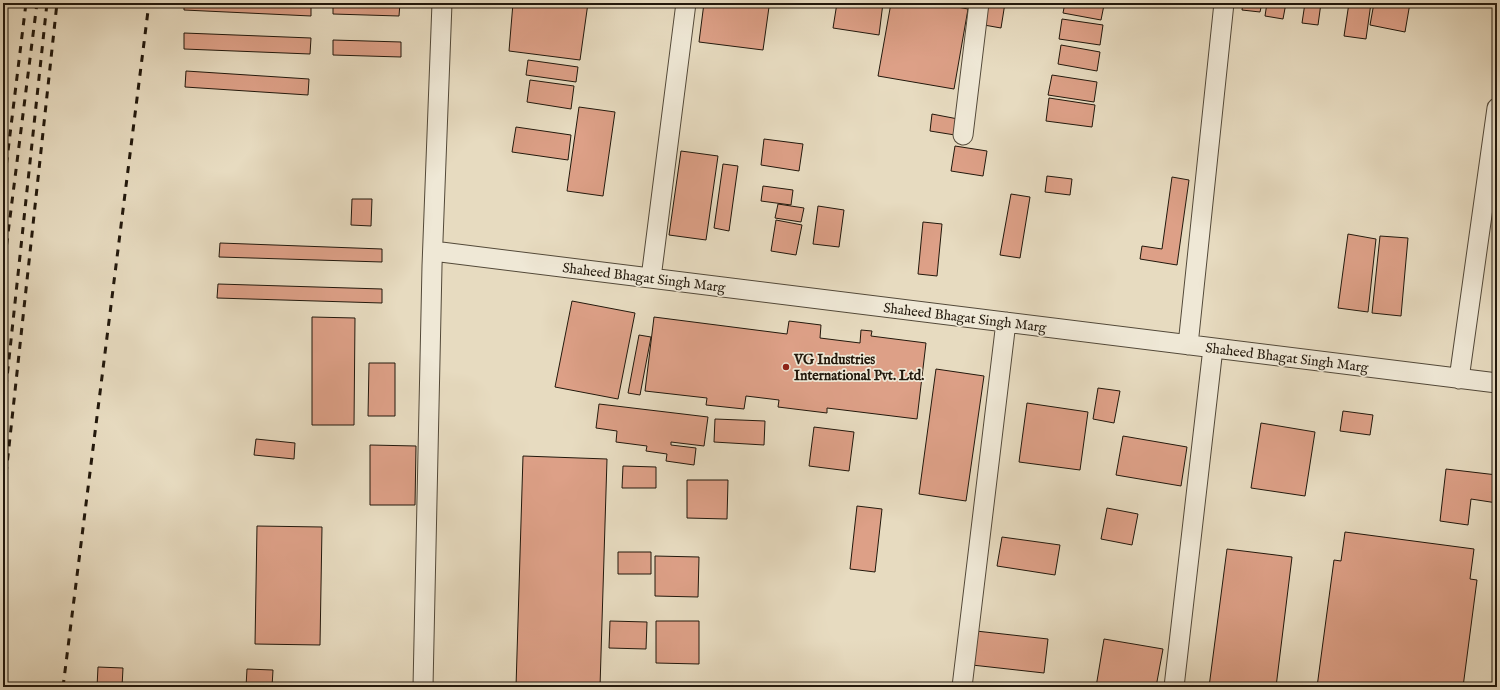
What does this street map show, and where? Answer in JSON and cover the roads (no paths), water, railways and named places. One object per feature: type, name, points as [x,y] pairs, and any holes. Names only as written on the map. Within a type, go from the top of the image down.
[{"type":"street","points":[[423,687],[433,251],[442,3]]},
{"type":"street","points":[[651,278],[686,3]]},
{"type":"street","points":[[963,135],[979,3]]},
{"type":"street","points":[[1188,345],[1224,3]]},
{"type":"street","points":[[1459,379],[1497,108]]},
{"type":"street","name":"Shaheed Bhagat Singh Marg","points":[[433,251],[1497,383]]},
{"type":"street","points":[[962,687],[1006,322]]},
{"type":"street","points":[[1174,687],[1213,348]]},
{"type":"railway","points":[[3,192],[26,3]]},
{"type":"railway","points":[[3,273],[37,3]]},
{"type":"railway","points":[[3,415],[47,3]]},
{"type":"railway","points":[[3,502],[57,3]]},
{"type":"railway","points":[[63,687],[149,3]]},
{"type":"place","name":"VG Industries International Pvt. Ltd.","points":[[786,367]]}]
